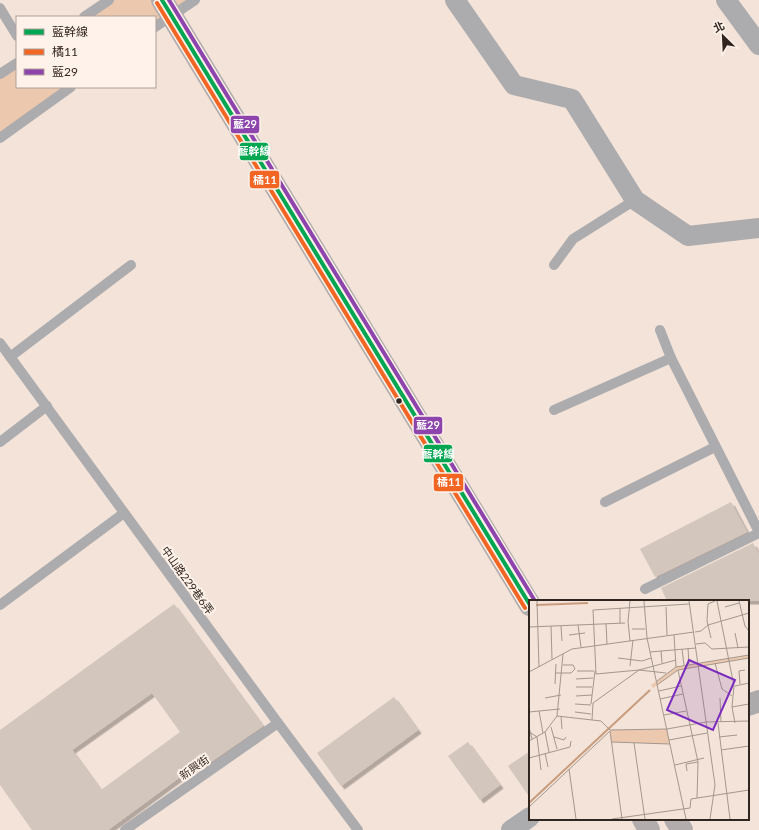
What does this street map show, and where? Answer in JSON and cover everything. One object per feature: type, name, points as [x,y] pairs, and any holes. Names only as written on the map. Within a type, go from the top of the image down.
[{"type":"main road","points":[[163,14],[529,603]]},
{"type":"main road","points":[[644,820],[649,830]]},
{"type":"main road","points":[[676,820],[682,830]]},
{"type":"street","points":[[455,0],[514,85],[572,99],[635,200],[688,236],[759,228]]},
{"type":"street","points":[[726,0],[759,45]]},
{"type":"street","points":[[749,705],[759,701]]},
{"type":"street","points":[[511,830],[529,818]]},
{"type":"lane","points":[[85,16],[109,0]]},
{"type":"lane","points":[[163,14],[195,0]]},
{"type":"lane","points":[[0,8],[16,34]]},
{"type":"lane","points":[[0,74],[16,64]]},
{"type":"lane","points":[[0,138],[70,88]]},
{"type":"lane","points":[[554,266],[573,239],[635,200]]},
{"type":"lane","points":[[10,357],[131,265]]},
{"type":"lane","points":[[645,590],[759,532],[671,358],[660,330]]},
{"type":"lane","name":"中山路229巷6弄","points":[[0,343],[278,724],[358,830]]},
{"type":"lane","points":[[554,410],[671,358]]},
{"type":"lane","points":[[0,442],[47,406]]},
{"type":"lane","points":[[605,502],[715,447]]},
{"type":"lane","points":[[0,605],[124,513]]},
{"type":"lane","name":"新興街","points":[[125,830],[278,724]]},
{"type":"shaded area","points":[[109,0],[195,0],[156,26],[156,16],[85,16]]},
{"type":"shaded area","points":[[16,64],[16,88],[70,88],[0,138],[0,74]]},
{"type":"building","points":[[731,502],[747,532],[655,577],[640,549]]},
{"type":"building","points":[[753,543],[759,554],[759,601],[667,600],[661,588]]},
{"type":"building","points":[[174,604],[263,726],[205,766],[202,761],[108,830],[32,830],[0,785],[0,730]],"holes":[[[152,693],[180,732],[101,790],[72,750]]]},
{"type":"building","points":[[394,697],[418,730],[341,786],[317,753]]},
{"type":"building","points":[[468,742],[500,785],[480,800],[448,756]]},
{"type":"building","points":[[529,752],[529,797],[508,766]]},
{"type":"transit line","name":"藍幹線","points":[[162,0],[529,603]]},
{"type":"transit line","name":"藍29","points":[[169,0],[534,600]]},
{"type":"transit line","name":"橘11","points":[[157,3],[525,608]]}]
